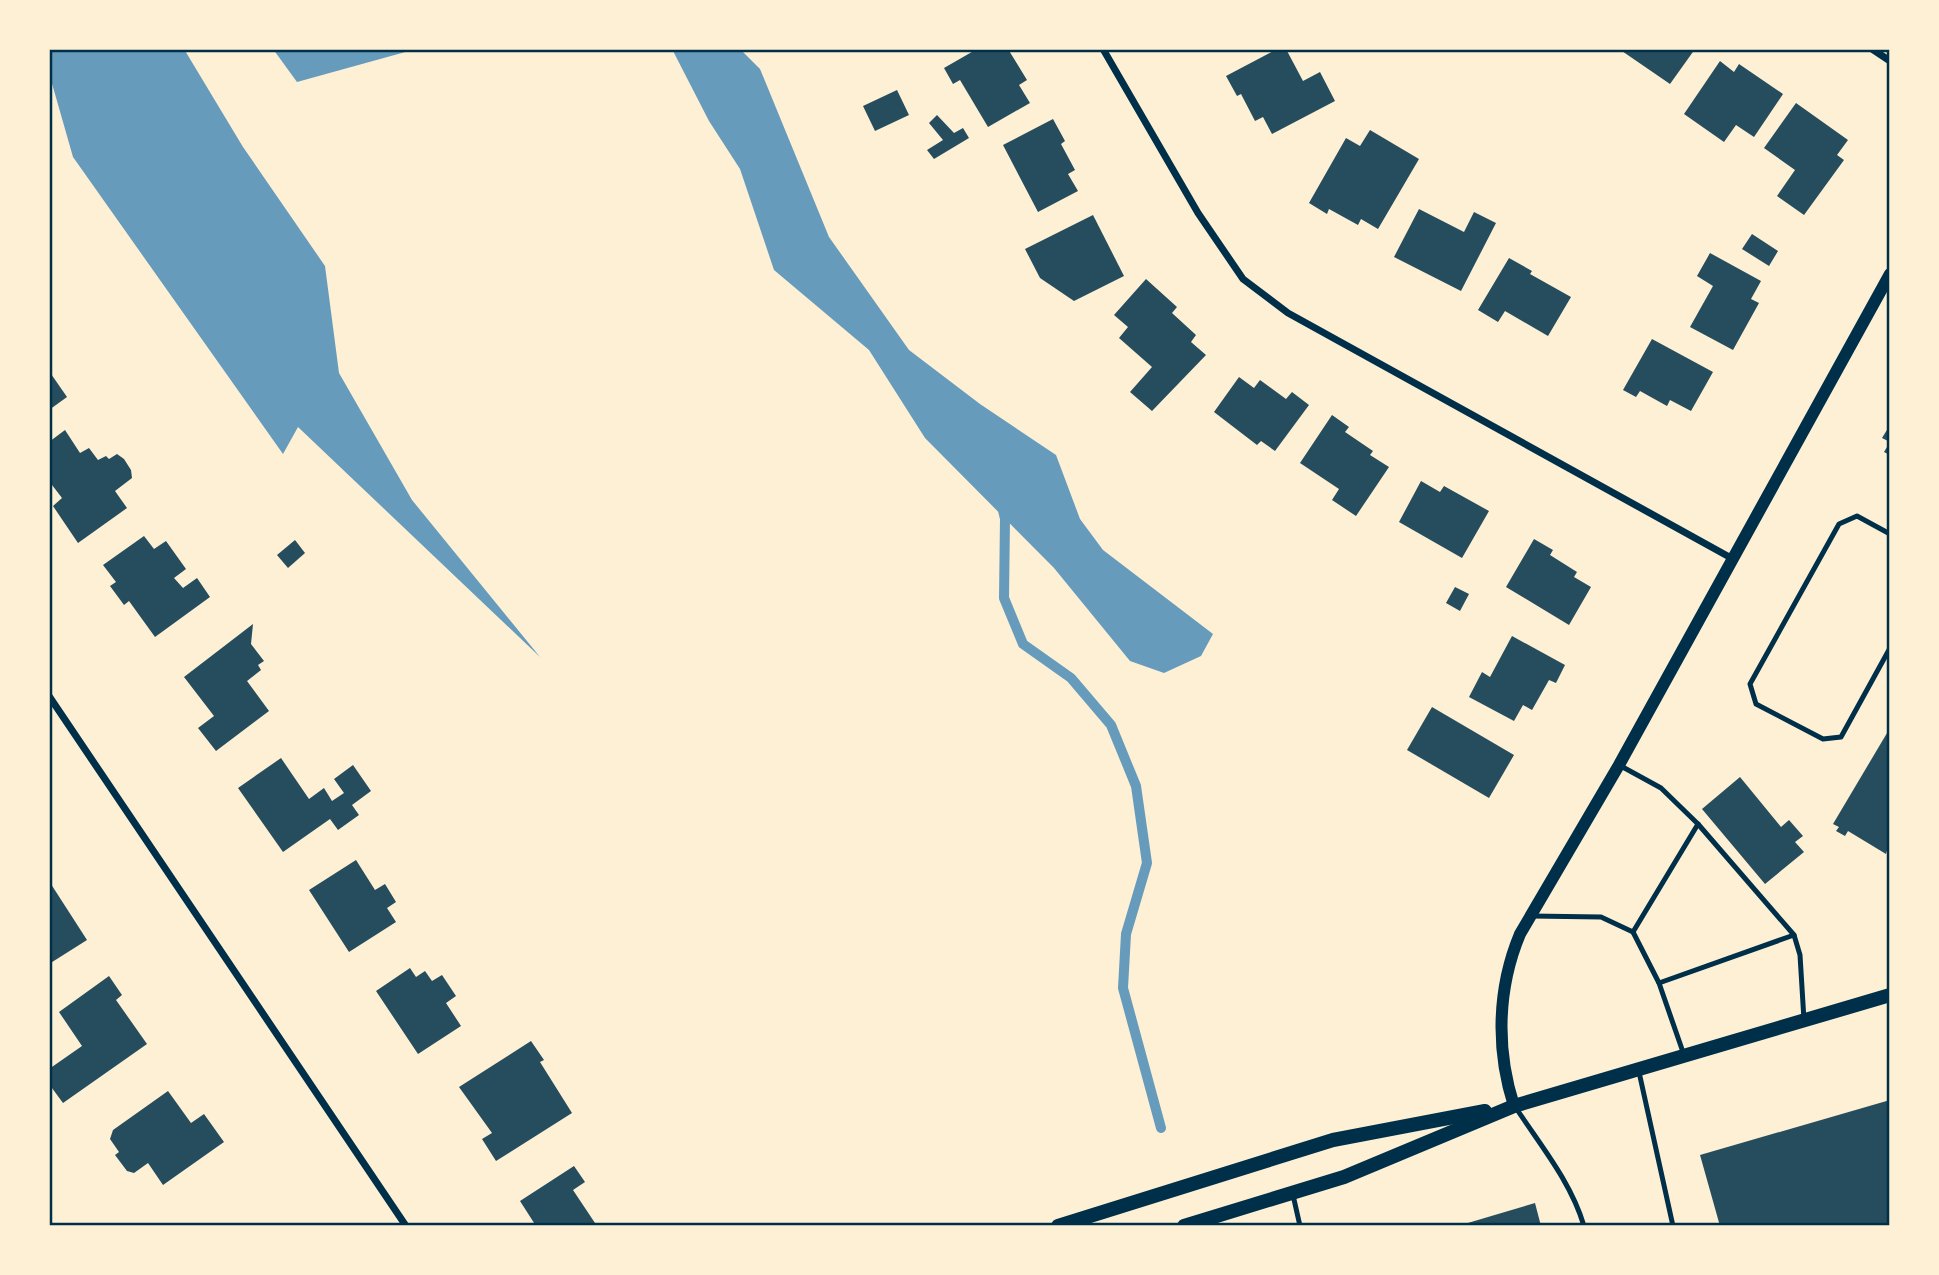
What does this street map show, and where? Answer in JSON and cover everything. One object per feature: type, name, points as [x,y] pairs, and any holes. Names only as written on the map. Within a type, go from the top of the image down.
[{"type":"main road","points":[[1058,1226],[1333,1140],[1514,1106],[1890,995]]},
{"type":"main road","points":[[1184,1226],[1344,1177],[1514,1106]]},
{"type":"street","points":[[1103,49],[1198,213],[1243,279],[1288,313],[1733,559]]},
{"type":"street","points":[[1872,49],[1890,61]]},
{"type":"street","points":[[1514,1106],[1504,1066],[1502,1004],[1512,954],[1890,274]]},
{"type":"street","points":[[49,696],[407,1226]]},
{"type":"lane","points":[[1890,534],[1857,516],[1839,524],[1751,684],[1756,704],[1823,739],[1841,737],[1890,648]]},
{"type":"lane","points":[[1619,765],[1661,788],[1698,824],[1794,935],[1800,955],[1804,1020]]},
{"type":"lane","points":[[1633,932],[1698,824]]},
{"type":"lane","points":[[1531,916],[1601,917],[1633,932],[1659,983],[1684,1055]]},
{"type":"lane","points":[[1659,983],[1794,935]]},
{"type":"lane","points":[[1638,1069],[1673,1226]]},
{"type":"lane","points":[[1514,1106],[1549,1154],[1578,1206],[1584,1226]]},
{"type":"lane","points":[[1293,1193],[1300,1226]]},
{"type":"water","points":[[49,49],[184,49],[243,147],[325,266],[339,373],[412,500],[540,657],[298,427],[283,454],[73,157],[49,73]]},
{"type":"water","points":[[273,49],[408,49],[409,51],[297,82]]},
{"type":"water","points":[[672,49],[740,49],[760,69],[829,237],[909,350],[980,404],[1056,455],[1080,519],[1103,550],[1213,634],[1201,656],[1164,673],[1130,661],[1054,568],[925,438],[869,350],[774,270],[740,169],[709,121]]},
{"type":"building","points":[[977,49],[1008,49],[1027,80],[1019,85],[1030,103],[988,127],[960,80],[953,84],[944,68]]},
{"type":"building","points":[[1277,49],[1286,49],[1303,81],[1320,72],[1335,101],[1272,134],[1263,117],[1255,121],[1241,94],[1237,96],[1226,76]]},
{"type":"building","points":[[1619,49],[1695,49],[1670,84]]},
{"type":"building","points":[[1720,61],[1734,72],[1739,64],[1783,94],[1754,137],[1736,125],[1724,142],[1684,114]]},
{"type":"building","points":[[897,90],[909,115],[875,131],[863,106]]},
{"type":"building","points":[[1796,103],[1848,140],[1837,155],[1844,160],[1804,215],[1777,196],[1795,170],[1764,148]]},
{"type":"building","points":[[937,115],[954,133],[963,128],[969,138],[934,159],[927,150],[943,140],[929,123]]},
{"type":"building","points":[[1053,119],[1065,141],[1061,144],[1075,170],[1068,174],[1078,191],[1038,212],[1003,145]]},
{"type":"building","points":[[1370,130],[1419,159],[1378,229],[1361,219],[1358,225],[1329,209],[1327,214],[1309,203],[1346,138],[1360,146]]},
{"type":"building","points":[[1419,209],[1464,232],[1474,212],[1496,223],[1461,291],[1394,257]]},
{"type":"building","points":[[1093,215],[1124,276],[1074,301],[1040,278],[1025,249]]},
{"type":"building","points":[[1752,234],[1778,251],[1769,266],[1742,249]]},
{"type":"building","points":[[1710,253],[1761,281],[1751,299],[1759,303],[1733,350],[1690,327],[1713,286],[1697,276]]},
{"type":"building","points":[[1509,258],[1532,271],[1530,274],[1571,297],[1548,336],[1505,311],[1498,322],[1478,310]]},
{"type":"building","points":[[1146,279],[1177,307],[1172,313],[1196,335],[1191,342],[1206,355],[1152,411],[1130,392],[1152,367],[1119,338],[1128,327],[1114,315]]},
{"type":"building","points":[[1652,339],[1713,372],[1691,411],[1670,400],[1667,406],[1640,391],[1636,397],[1623,390]]},
{"type":"building","points":[[49,371],[67,397],[49,410]]},
{"type":"building","points":[[1239,377],[1254,388],[1260,380],[1286,399],[1292,392],[1309,405],[1275,451],[1261,441],[1257,445],[1214,412]]},
{"type":"building","points":[[1332,415],[1349,427],[1345,432],[1373,451],[1370,455],[1389,467],[1356,516],[1332,500],[1339,489],[1300,463]]},
{"type":"building","points":[[1890,425],[1890,442],[1882,438]]},
{"type":"building","points":[[65,430],[80,453],[89,448],[98,460],[106,456],[109,459],[117,454],[124,459],[131,470],[132,478],[115,491],[127,508],[78,543],[53,506],[62,498],[49,481],[49,442]]},
{"type":"building","points":[[1890,442],[1890,455],[1884,452]]},
{"type":"building","points":[[1421,481],[1440,492],[1444,486],[1489,511],[1462,558],[1399,522]]},
{"type":"building","points":[[144,536],[154,549],[166,541],[186,569],[174,578],[183,588],[197,578],[210,597],[155,637],[129,601],[124,605],[110,586],[116,582],[103,565]]},
{"type":"building","points":[[1534,539],[1553,550],[1550,555],[1577,572],[1574,577],[1591,587],[1569,625],[1506,587]]},
{"type":"building","points":[[295,540],[305,553],[288,568],[277,555]]},
{"type":"building","points":[[1455,587],[1469,594],[1460,611],[1446,603]]},
{"type":"building","points":[[253,624],[251,644],[264,661],[258,665],[261,670],[247,681],[269,711],[216,751],[198,728],[214,716],[184,677]]},
{"type":"building","points":[[1512,636],[1565,665],[1556,683],[1549,680],[1532,710],[1523,705],[1514,721],[1469,697],[1482,672],[1490,677]]},
{"type":"building","points":[[1432,707],[1514,755],[1489,798],[1407,750]]},
{"type":"building","points":[[1890,728],[1890,840],[1886,854],[1848,831],[1845,836],[1836,831],[1839,827],[1833,824]]},
{"type":"building","points":[[281,758],[309,799],[324,788],[332,801],[344,793],[334,779],[353,765],[371,791],[352,805],[359,815],[338,830],[330,819],[283,852],[238,788]]},
{"type":"building","points":[[1740,777],[1781,827],[1789,820],[1803,836],[1795,842],[1804,852],[1765,884],[1702,809]]},
{"type":"building","points":[[356,860],[375,890],[385,884],[396,902],[387,908],[396,922],[349,952],[309,890]]},
{"type":"building","points":[[49,881],[87,940],[49,964]]},
{"type":"building","points":[[410,968],[416,977],[425,971],[432,981],[442,975],[456,996],[446,1003],[461,1026],[418,1054],[376,991]]},
{"type":"building","points":[[109,976],[122,995],[116,1000],[147,1044],[63,1103],[49,1084],[49,1069],[82,1046],[59,1012]]},
{"type":"building","points":[[531,1041],[544,1060],[540,1062],[572,1113],[496,1161],[482,1139],[492,1133],[459,1087]]},
{"type":"building","points":[[168,1091],[191,1123],[204,1114],[224,1142],[163,1185],[148,1163],[134,1173],[127,1171],[115,1155],[119,1152],[110,1139],[113,1130]]},
{"type":"building","points":[[1890,1100],[1890,1226],[1720,1226],[1700,1155]]},
{"type":"building","points":[[574,1166],[585,1182],[573,1190],[597,1226],[536,1226],[520,1201]]},
{"type":"building","points":[[1535,1203],[1541,1226],[1461,1226],[1461,1225]]},
{"type":"waterway","points":[[1002,506],[1005,519],[1004,598],[1023,644],[1071,678],[1111,725],[1136,786],[1147,863],[1126,934],[1123,988],[1161,1128]]}]
